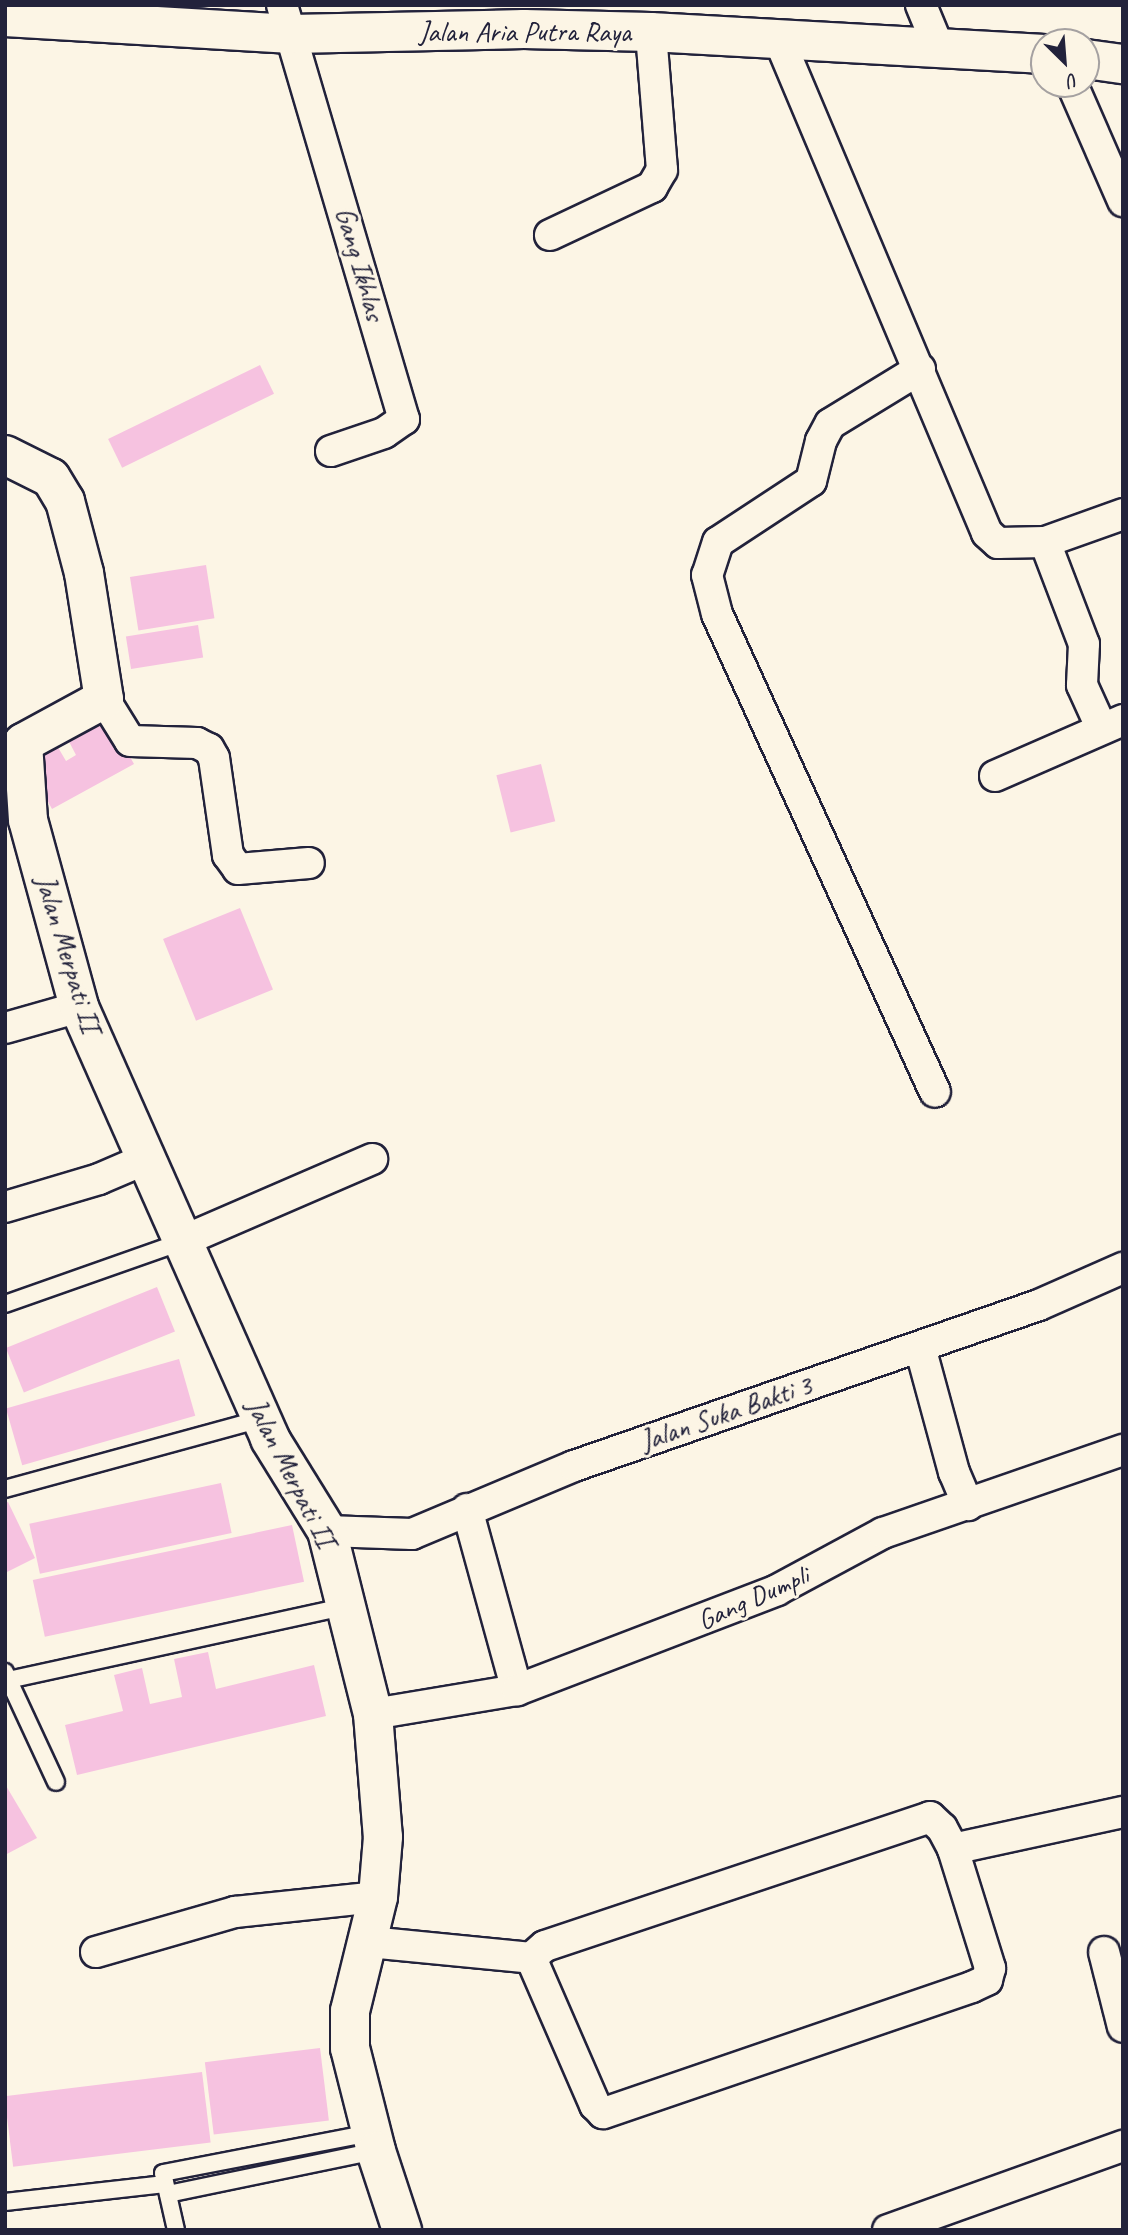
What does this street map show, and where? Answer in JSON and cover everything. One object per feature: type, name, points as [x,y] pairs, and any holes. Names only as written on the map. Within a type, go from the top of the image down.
[{"type":"street","points":[[921,5],[938,46]]},
{"type":"street","name":"Jalan Aria Putra Raya","points":[[5,17],[287,20],[651,32],[1030,53]]},
{"type":"street","name":"Gang Ikhlas","points":[[287,20],[404,419],[384,433],[331,451]]},
{"type":"street","points":[[550,236],[652,187],[663,170],[651,32]]},
{"type":"street","points":[[778,37],[987,533],[999,543],[1045,542],[1123,514]]},
{"type":"street","points":[[1100,61],[1123,64]]},
{"type":"street","points":[[1078,98],[1123,201]]},
{"type":"street","points":[[920,369],[830,424],[821,441],[811,481],[718,542],[707,575],[717,614],[935,1091]]},
{"type":"street","points":[[5,455],[51,478],[65,501],[83,573],[104,699],[130,741],[197,743],[209,748],[214,758],[228,855],[238,869],[309,863]]},
{"type":"street","points":[[995,776],[1112,725],[1082,685],[1084,644],[1045,542]]},
{"type":"street","points":[[14,746],[104,699]]},
{"type":"street","name":"Jalan Merpati II","points":[[14,746],[28,820],[79,1007],[185,1240],[261,1419],[288,1471],[327,1531],[373,1714],[382,1804],[378,1897],[350,2011],[350,2036],[356,2080],[402,2230]]},
{"type":"street","points":[[5,1028],[79,1007]]},
{"type":"street","points":[[5,1207],[99,1179],[148,1158]]},
{"type":"street","points":[[185,1240],[372,1160]]},
{"type":"street","name":"Jalan Suka Bakti 3","points":[[327,1531],[412,1534],[467,1508],[574,1466],[1039,1305],[1123,1268]]},
{"type":"street","points":[[920,1347],[954,1472],[968,1505]]},
{"type":"street","name":"Gang Dumpli","points":[[373,1714],[517,1690],[777,1590],[883,1532],[1123,1450]]},
{"type":"street","points":[[467,1508],[517,1690]]},
{"type":"street","points":[[953,1849],[1123,1812]]},
{"type":"street","points":[[369,1942],[531,1958],[545,1946],[914,1819],[930,1817],[942,1828],[953,1849],[990,1968],[987,1980],[603,2113],[595,2105],[531,1958]]},
{"type":"street","points":[[96,1952],[235,1912],[378,1897]]},
{"type":"street","points":[[1104,1952],[1123,2027]]},
{"type":"street","points":[[888,2230],[1123,2146]]},
{"type":"lane","points":[[5,1304],[185,1240]]},
{"type":"lane","points":[[5,1489],[261,1419]]},
{"type":"lane","points":[[56,1783],[7,1676],[346,1606]]},
{"type":"lane","points":[[176,2230],[163,2173],[374,2142]]},
{"type":"lane","points":[[5,2202],[166,2189]]},
{"type":"building","points":[[260,365],[274,394],[122,468],[108,439]]},
{"type":"building","points":[[206,565],[214,618],[138,630],[130,577]]},
{"type":"building","points":[[198,625],[203,658],[131,669],[126,636]]},
{"type":"building","points":[[105,712],[134,764],[52,809],[35,778],[33,758],[56,744],[66,761],[76,755],[65,734]]},
{"type":"building","points":[[541,764],[555,821],[511,832],[496,775]]},
{"type":"building","points":[[240,908],[273,990],[196,1021],[163,939]]},
{"type":"building","points":[[157,1287],[175,1332],[24,1393],[6,1348]]},
{"type":"building","points":[[179,1359],[195,1416],[22,1465],[6,1409]]},
{"type":"building","points":[[221,1483],[232,1533],[40,1574],[29,1524]]},
{"type":"building","points":[[8,1502],[35,1558],[5,1573],[5,1503]]},
{"type":"building","points":[[292,1525],[304,1582],[45,1637],[33,1580]]},
{"type":"building","points":[[208,1652],[216,1689],[314,1665],[326,1716],[77,1775],[65,1725],[123,1711],[114,1675],[142,1668],[150,1704],[182,1697],[174,1659]]},
{"type":"building","points":[[5,1784],[37,1838],[5,1855]]},
{"type":"building","points":[[320,2048],[329,2120],[214,2135],[205,2062]]},
{"type":"building","points":[[202,2072],[211,2142],[13,2167],[5,2096]]}]
